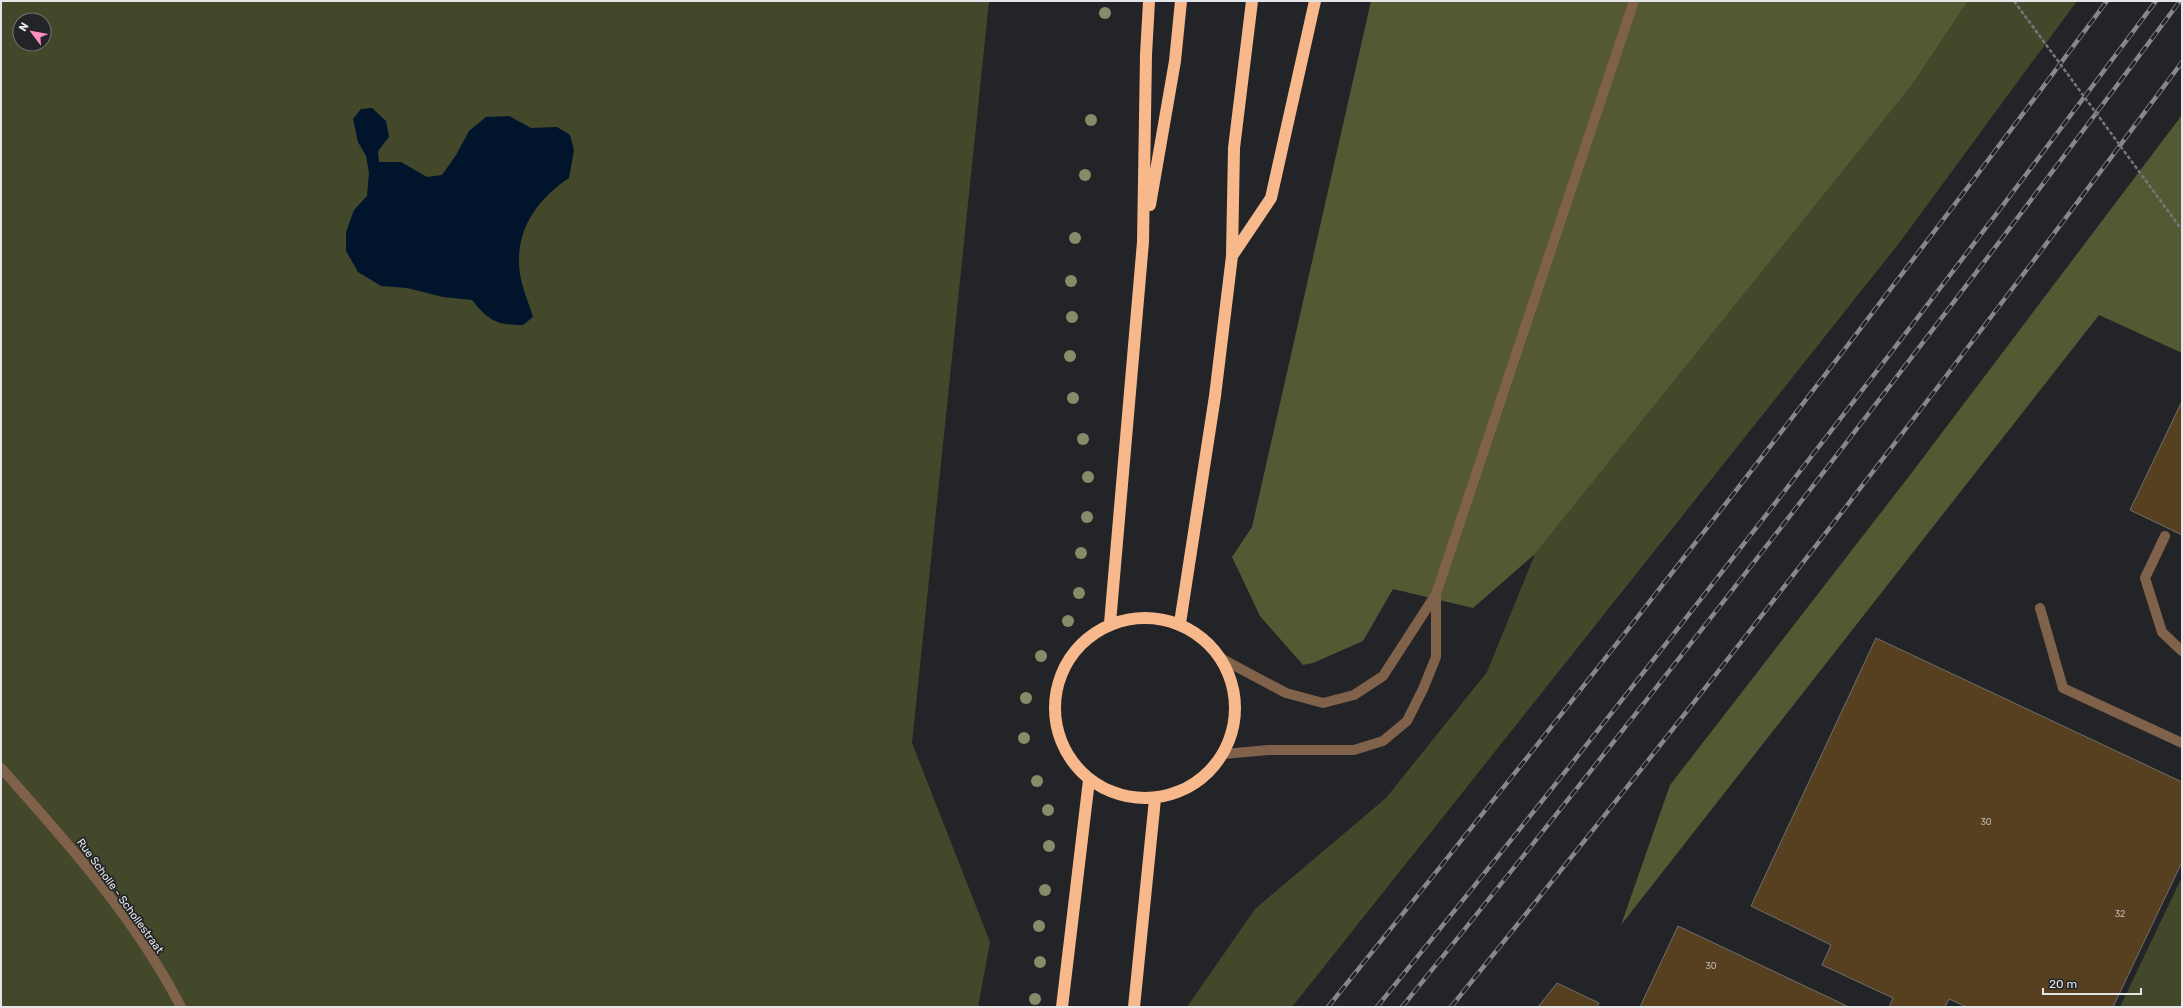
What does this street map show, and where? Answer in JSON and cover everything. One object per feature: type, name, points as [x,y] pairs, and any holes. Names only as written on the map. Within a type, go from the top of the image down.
[{"type":"highway","points":[[1110,623],[1143,242],[1146,55],[1150,1]]},
{"type":"highway","points":[[1143,242],[1175,61],[1181,1]]},
{"type":"highway","points":[[1180,624],[1215,396],[1232,256],[1234,148],[1252,1]]},
{"type":"highway","points":[[1232,256],[1271,198],[1315,1]]},
{"type":"highway","points":[[1146,616],[1180,624],[1204,638],[1222,660],[1234,690],[1234,724],[1224,754],[1208,773],[1183,791],[1154,799],[1120,796],[1089,780],[1068,757],[1056,727],[1055,692],[1066,662],[1087,638],[1110,623],[1146,616]]},
{"type":"highway","points":[[1062,1007],[1089,780]]},
{"type":"highway","points":[[1134,1007],[1154,799]]},
{"type":"street","points":[[1222,660],[1286,693],[1323,703],[1354,696],[1383,676],[1436,594],[1634,1]]},
{"type":"street","points":[[2165,536],[2145,578],[2162,632],[2182,651]]},
{"type":"street","points":[[1224,754],[1268,750],[1354,750],[1383,741],[1407,721],[1424,689],[1436,657],[1436,594]]},
{"type":"street","points":[[2040,608],[2063,688],[2182,742]]},
{"type":"street","name":"Rue Scholle - Schollestraat","points":[[1,768],[84,863],[136,934],[170,986],[181,1007]]},
{"type":"path","points":[[2014,1],[2182,230]]},
{"type":"green space","points":[[1,1],[989,1],[912,743],[990,942],[978,1007],[1,1007]]},
{"type":"green space","points":[[1371,1],[1968,1],[1912,85],[1535,554],[1473,608],[1393,589],[1363,641],[1313,663],[1303,665],[1260,616],[1232,557],[1252,527]]},
{"type":"green space","points":[[1968,1],[2077,1],[1900,242],[1292,1007],[1187,1007],[1255,909],[1386,798],[1487,672],[1535,554],[1912,85]]},
{"type":"green space","points":[[2182,115],[2182,353],[2099,315],[1621,925],[1670,785],[1910,475]]},
{"type":"green space","points":[[2182,877],[2182,1007],[2120,1007]]},
{"type":"water","points":[[372,108],[386,121],[389,137],[378,151],[379,162],[401,162],[427,177],[442,175],[456,155],[469,131],[486,117],[509,116],[531,128],[557,127],[570,135],[574,150],[569,178],[548,195],[532,214],[522,237],[519,270],[533,317],[523,325],[499,323],[483,313],[472,300],[443,297],[407,288],[381,286],[358,272],[346,251],[346,232],[354,210],[367,196],[369,173],[366,156],[358,142],[353,119],[361,109]]},
{"type":"building","points":[[2182,401],[2182,535],[2130,510]]},
{"type":"building","points":[[1876,638],[2182,782],[2182,862],[2113,1007],[1967,1007],[1949,999],[1945,1007],[1889,1007],[1893,998],[1822,965],[1831,945],[1751,906]]},
{"type":"building","points":[[1678,926],[1849,1007],[1640,1007]]},
{"type":"building","points":[[1557,983],[1599,1003],[1597,1007],[1538,1007]]},
{"type":"railway","points":[[1328,1007],[1625,634],[1916,256],[2107,1]]},
{"type":"railway","points":[[1377,1007],[1576,758],[1772,508],[1869,382],[2156,1]]},
{"type":"railway","points":[[1402,1007],[1601,758],[1796,508],[1893,382],[2180,1]]},
{"type":"railway","points":[[1451,1007],[1638,774],[1822,538],[1913,420],[2182,62]]}]
